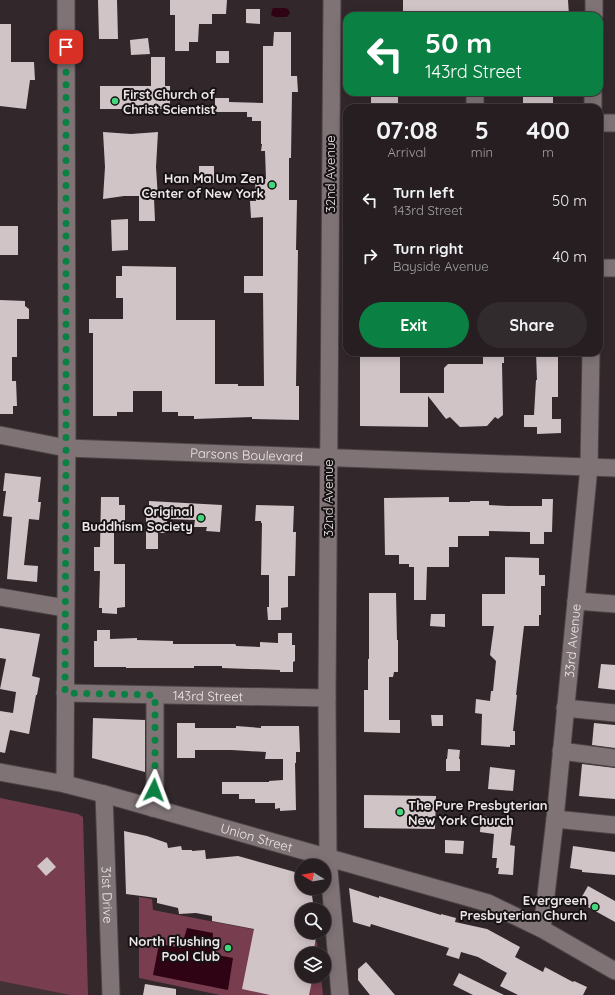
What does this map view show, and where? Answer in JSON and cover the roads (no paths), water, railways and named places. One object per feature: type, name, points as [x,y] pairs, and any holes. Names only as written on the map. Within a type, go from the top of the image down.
[{"type":"street","points":[[65,784],[66,0]]},
{"type":"street","name":"32nd Avenue","points":[[332,0],[328,458],[328,858],[340,995]]},
{"type":"street","points":[[594,0],[594,12]]},
{"type":"street","points":[[603,123],[615,123]]},
{"type":"street","points":[[603,268],[615,268]]},
{"type":"street","name":"33rd Avenue","points":[[542,929],[555,819],[589,467],[591,356]]},
{"type":"street","name":"Parsons Boulevard","points":[[0,435],[66,448],[615,468]]},
{"type":"street","points":[[0,597],[65,608]]},
{"type":"street","points":[[576,601],[615,604]]},
{"type":"street","name":"143rd Street","points":[[65,693],[327,698]]},
{"type":"street","points":[[152,808],[155,785],[155,695]]},
{"type":"street","points":[[565,708],[615,713]]},
{"type":"street","points":[[561,751],[615,758]]},
{"type":"street","name":"Union Street","points":[[0,772],[65,784],[104,794],[488,903],[542,929],[615,971]]},
{"type":"street","name":"31st Drive","points":[[104,794],[111,995]]},
{"type":"street","points":[[555,819],[615,825]]},
{"type":"place","name":"First Church of Christ Scientist","points":[[115,101]]},
{"type":"place","name":"Han Ma Um Zen Center of New York","points":[[272,185]]},
{"type":"place","name":"Original Buddhism Society","points":[[201,518]]},
{"type":"place","name":"The Pure Presbyterian New York Church","points":[[400,812]]},
{"type":"place","name":"Evergreen Presbyterian Church","points":[[595,907]]},
{"type":"place","name":"North Flushing Pool Club","points":[[228,948]]}]
